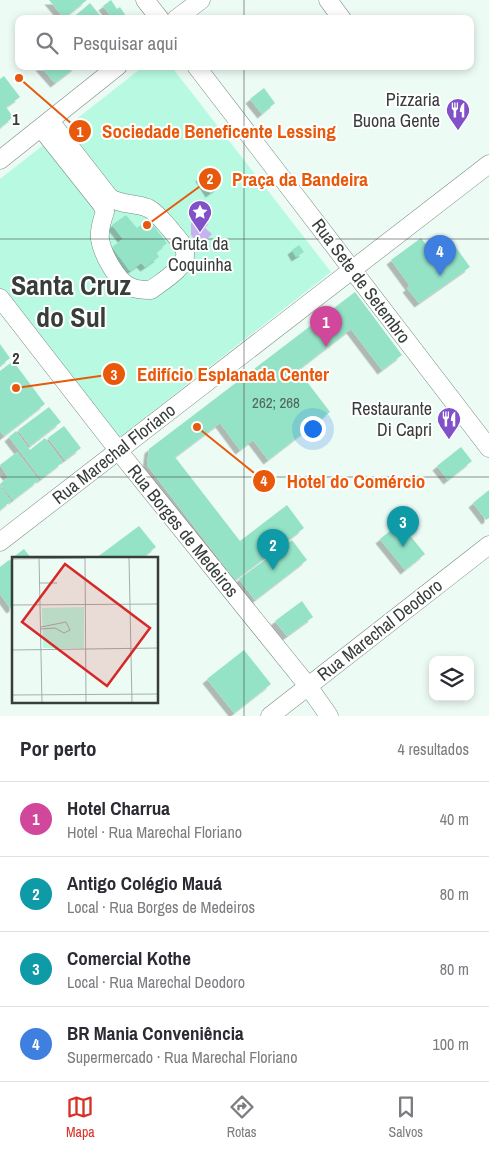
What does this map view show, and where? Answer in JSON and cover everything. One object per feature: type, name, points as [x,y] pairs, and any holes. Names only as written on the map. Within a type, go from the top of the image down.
[{"type":"street","points":[[145,0],[157,15]]},
{"type":"street","points":[[181,15],[201,0]]},
{"type":"street","points":[[328,0],[339,15]]},
{"type":"street","points":[[0,160],[113,70]]},
{"type":"street","name":"Rua Sete de Setembro","points":[[199,70],[489,448]]},
{"type":"street","points":[[46,125],[110,198],[123,204],[148,208],[155,213],[180,241],[185,252],[184,261],[179,269],[151,290],[131,287],[125,284],[113,268],[103,249],[100,231],[105,212],[102,205],[46,125]]},
{"type":"street","name":"Rua Marechal Floriano","points":[[0,542],[489,164]]},
{"type":"street","name":"Rua Borges de Medeiros","points":[[0,298],[118,450],[308,686],[329,716]]},
{"type":"street","name":"Rua Marechal Deodoro","points":[[270,716],[489,545]]},
{"type":"green space","points":[[139,70],[174,70],[331,272],[116,440],[0,291],[0,179]]},
{"type":"shaded area","points":[[199,220],[208,224],[205,228],[212,234],[202,244],[191,235],[191,223]]},
{"type":"building","points":[[49,0],[87,0],[68,15],[62,15]]},
{"type":"building","points":[[111,0],[117,9],[120,7],[125,15],[110,15],[103,6]]},
{"type":"building","points":[[90,3],[100,15],[76,15]]},
{"type":"building","points":[[44,70],[72,70],[55,83]]},
{"type":"building","points":[[4,76],[20,97],[6,107],[13,117],[0,128],[0,79]]},
{"type":"building","points":[[264,88],[275,103],[262,114],[250,99]]},
{"type":"building","points":[[209,171],[220,186],[210,193],[200,177]]},
{"type":"building","points":[[126,215],[137,228],[148,219],[167,243],[156,252],[159,257],[145,267],[141,263],[130,271],[112,247],[123,239],[112,225]]},
{"type":"building","points":[[421,238],[437,259],[455,246],[470,267],[419,303],[407,288],[410,286],[391,260]]},
{"type":"building","points":[[299,245],[304,252],[296,257],[292,250]]},
{"type":"building","points":[[355,292],[402,355],[382,370],[351,329],[298,370],[330,412],[268,460],[253,440],[240,450],[220,423],[175,457],[240,541],[287,505],[304,528],[235,580],[147,465],[149,449]]},
{"type":"building","points":[[0,344],[10,358],[0,366]]},
{"type":"building","points":[[13,361],[45,404],[4,436],[0,431],[0,371]]},
{"type":"building","points":[[49,407],[61,422],[30,446],[18,430]]},
{"type":"building","points":[[64,426],[81,448],[65,460],[48,438]]},
{"type":"building","points":[[16,431],[30,450],[45,438],[63,462],[41,479],[9,437]]},
{"type":"building","points":[[461,447],[472,461],[448,480],[437,466]]},
{"type":"building","points":[[17,452],[39,480],[13,500],[0,484],[8,477],[0,465]]},
{"type":"building","points":[[0,486],[11,501],[0,510]]},
{"type":"building","points":[[489,490],[489,518],[486,520],[473,503]]},
{"type":"building","points":[[400,523],[425,554],[405,570],[380,539]]},
{"type":"building","points":[[139,526],[156,547],[143,557],[97,557]]},
{"type":"building","points":[[292,540],[307,560],[255,600],[239,579]]},
{"type":"building","points":[[24,549],[30,557],[13,557]]},
{"type":"building","points":[[9,560],[12,564],[11,609],[0,594],[0,567]]},
{"type":"building","points":[[302,601],[313,617],[287,636],[275,621]]},
{"type":"building","points":[[244,650],[271,684],[234,713],[207,679]]},
{"type":"place","name":"Sociedade Beneficente Lessing","points":[[19,78]]},
{"type":"place","name":"Pizzaria Buona Gente","points":[[458,131]]},
{"type":"place","name":"Praça da Bandeira","points":[[147,225]]},
{"type":"place","name":"Gruta da Coquinha","points":[[200,233]]},
{"type":"place","name":"BR Mania Conveniência","points":[[440,276]]},
{"type":"place","name":"Hotel Charrua","points":[[326,347]]},
{"type":"place","name":"Edifício Esplanada Center","points":[[16,388]]},
{"type":"place","name":"Hotel do Comércio","points":[[197,427]]},
{"type":"place","name":"Restaurante Di Capri","points":[[449,440]]},
{"type":"place","name":"Comercial Kothe","points":[[403,547]]},
{"type":"place","name":"Antigo Colégio Mauá","points":[[273,570]]},
{"type":"district","name":"Santa Cruz do Sul","points":[[71,301]]}]
